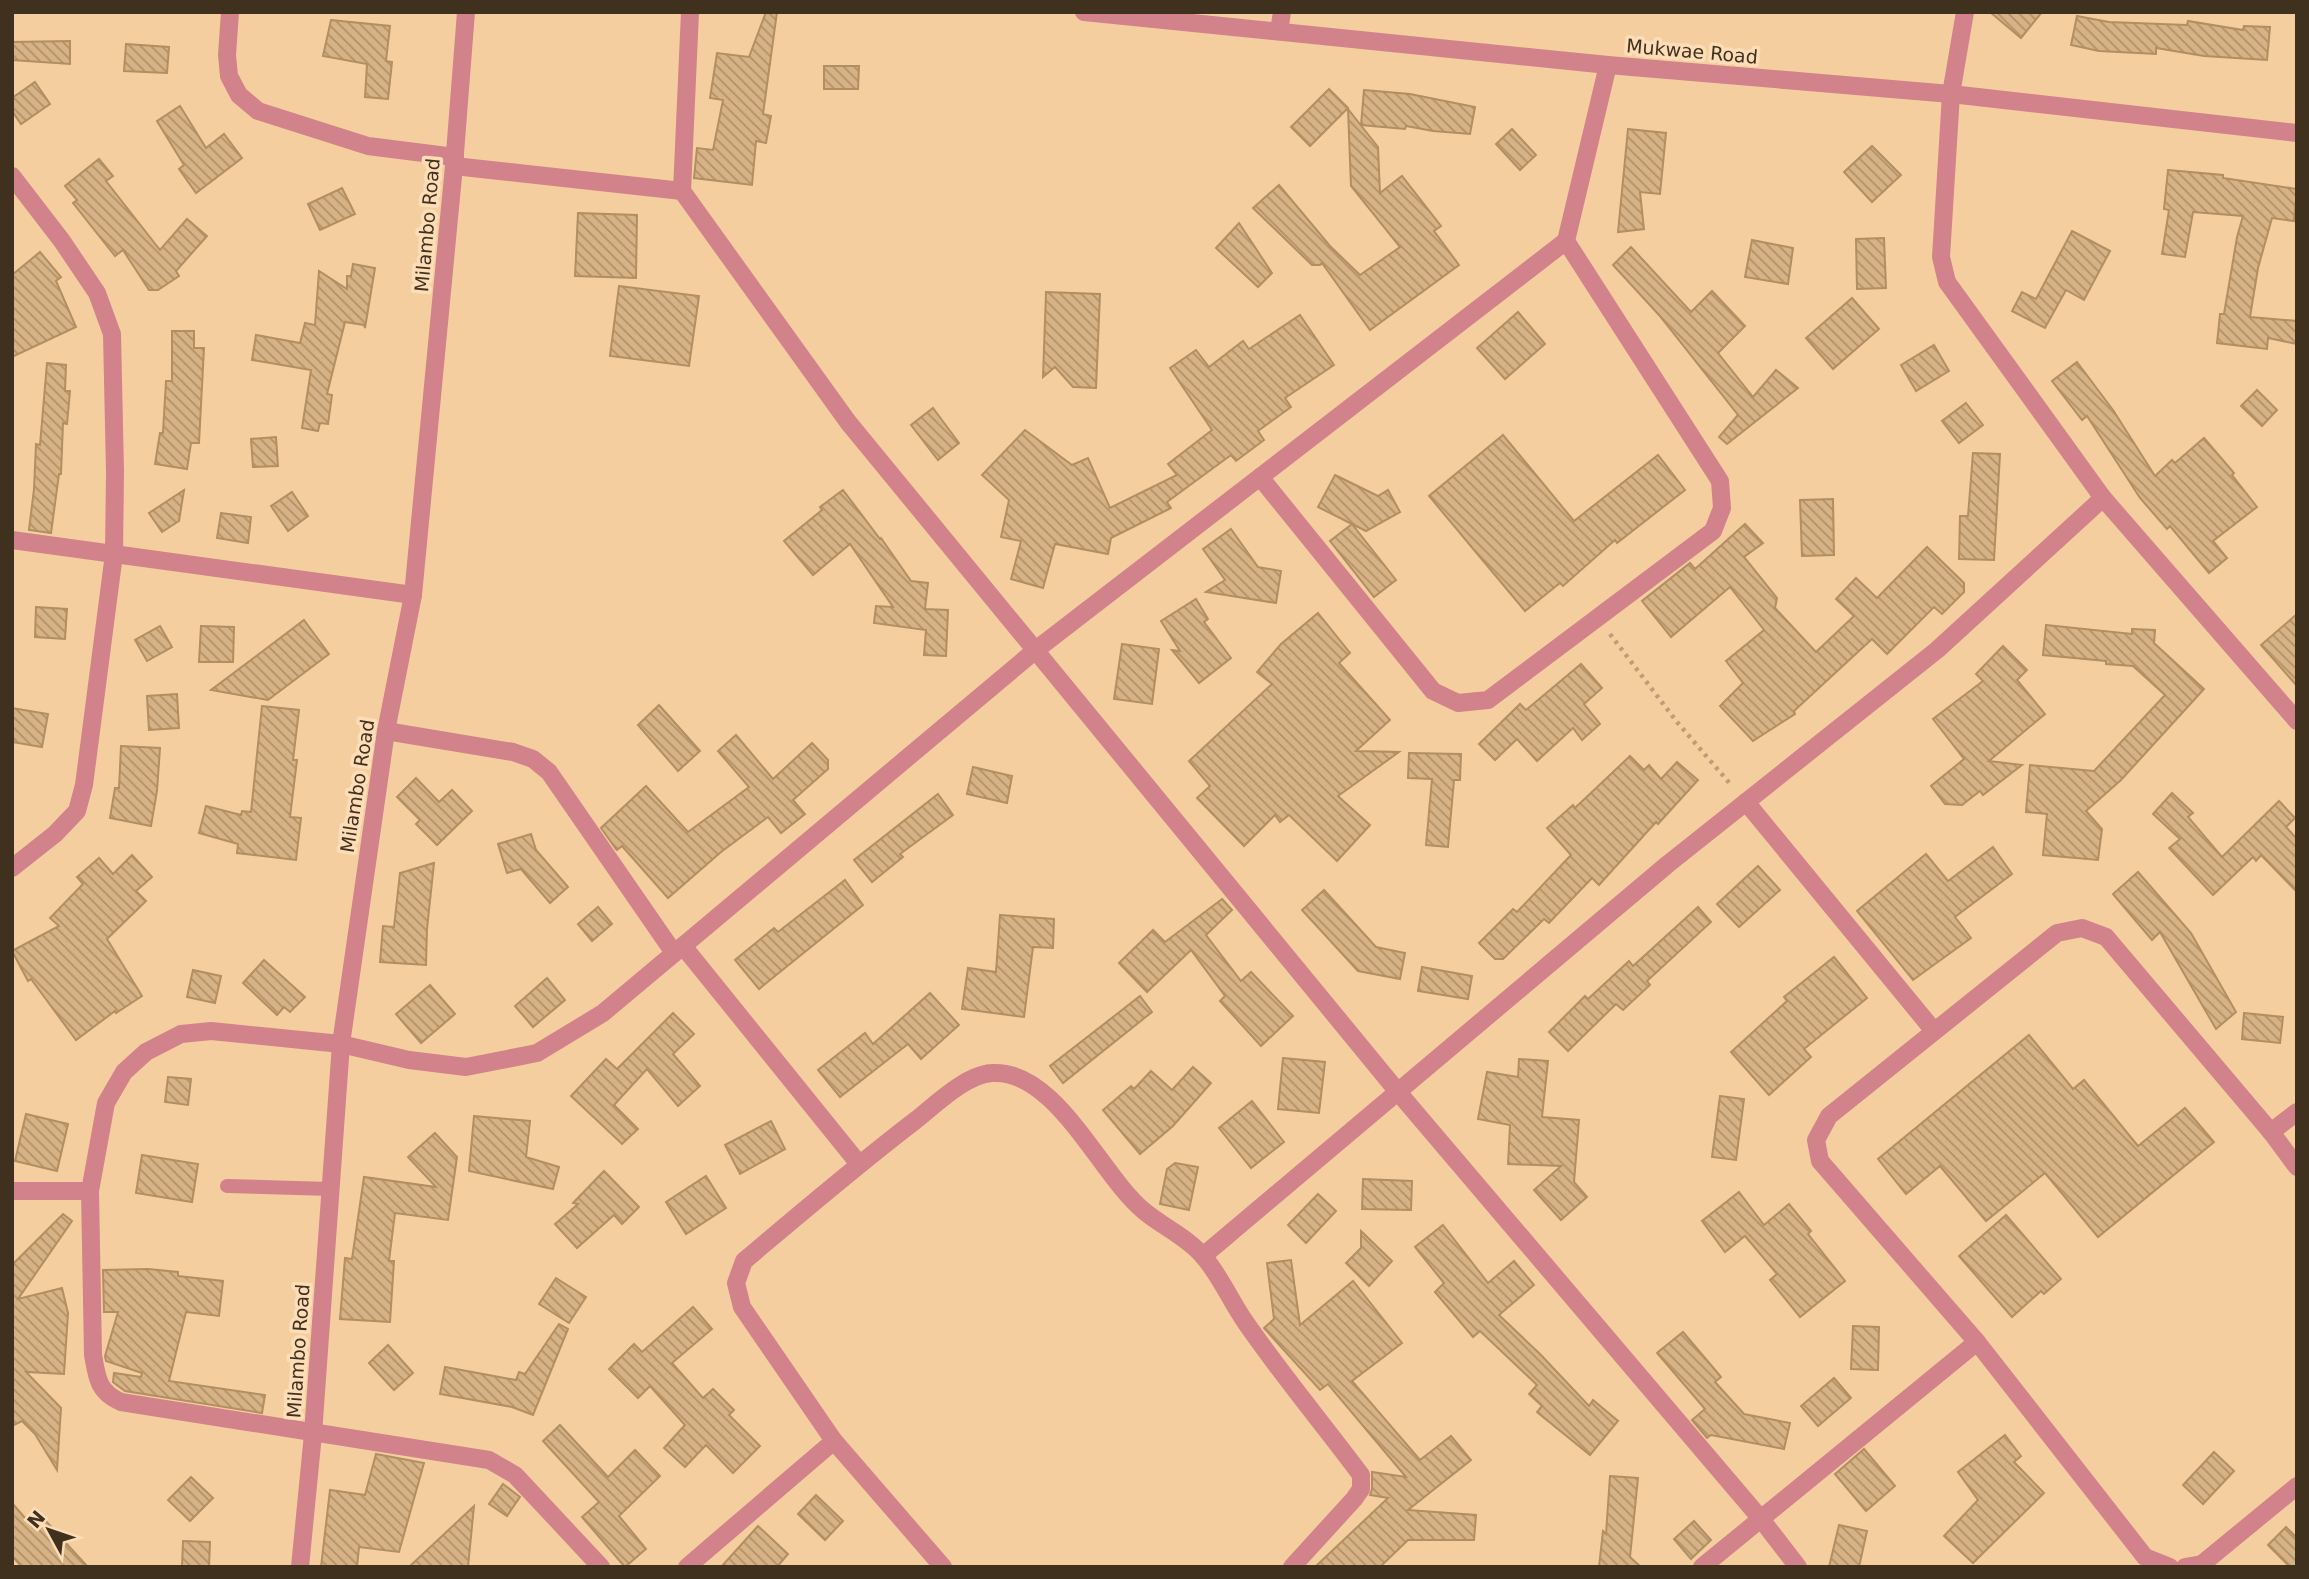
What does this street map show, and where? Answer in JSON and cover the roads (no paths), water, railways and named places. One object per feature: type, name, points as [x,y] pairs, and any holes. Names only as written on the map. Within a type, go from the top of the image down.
[{"type":"street","points":[[230,12],[227,55],[229,76],[239,95],[258,111],[368,146],[454,161],[682,191]]},
{"type":"street","name":"Milambo Road","points":[[300,1567],[313,1434],[341,1044],[386,731],[413,595],[466,12]]},
{"type":"street","points":[[690,12],[682,191],[848,422],[1398,1092],[1761,1519],[1798,1567]]},
{"type":"street","name":"Mukwae Road","points":[[1084,12],[1608,65],[1951,94],[2297,132]]},
{"type":"street","points":[[1279,31],[1282,12]]},
{"type":"street","points":[[1965,12],[1951,94],[1941,257],[1947,282],[2104,498],[2297,721]]},
{"type":"street","points":[[601,1567],[515,1475],[489,1460],[313,1434],[121,1402],[110,1397],[97,1381],[93,1355],[90,1191],[106,1103],[124,1072],[146,1052],[181,1034],[211,1031],[341,1044],[409,1060],[466,1067],[537,1053],[603,1013],[1037,649],[1566,241],[1608,65]]},
{"type":"street","points":[[12,176],[62,241],[97,293],[112,334],[115,472],[114,554],[84,785],[77,811],[55,834],[12,869]]},
{"type":"street","points":[[1260,477],[1433,691],[1458,704],[1488,700],[1713,531],[1723,508],[1720,481],[1566,241]]},
{"type":"street","points":[[1203,1256],[1668,864],[1937,650],[2104,498]]},
{"type":"street","points":[[12,540],[413,595]]},
{"type":"street","points":[[386,731],[513,752],[533,759],[549,772],[678,949],[859,1164]]},
{"type":"street","points":[[1746,802],[1934,1031]]},
{"type":"street","points":[[2170,1567],[2145,1557],[1977,1342],[1820,1161],[1816,1140],[1829,1116],[1934,1031],[2057,933],[2082,928],[2106,937],[2271,1132],[2297,1167]]},
{"type":"street","points":[[943,1567],[834,1441],[742,1307],[736,1283],[744,1261],[859,1164],[964,1082],[991,1073],[1014,1076],[1046,1094],[1071,1121],[1111,1177],[1143,1211],[1203,1256],[1245,1322],[1361,1475],[1362,1489],[1292,1567]]},
{"type":"street","points":[[2271,1132],[2297,1112]]},
{"type":"street","points":[[12,1191],[90,1191]]},
{"type":"street","points":[[1702,1567],[1977,1342]]},
{"type":"street","points":[[687,1567],[834,1441]]},
{"type":"street","points":[[2185,1567],[2202,1564],[2297,1486]]},
{"type":"lane","points":[[228,1186],[330,1189]]}]
